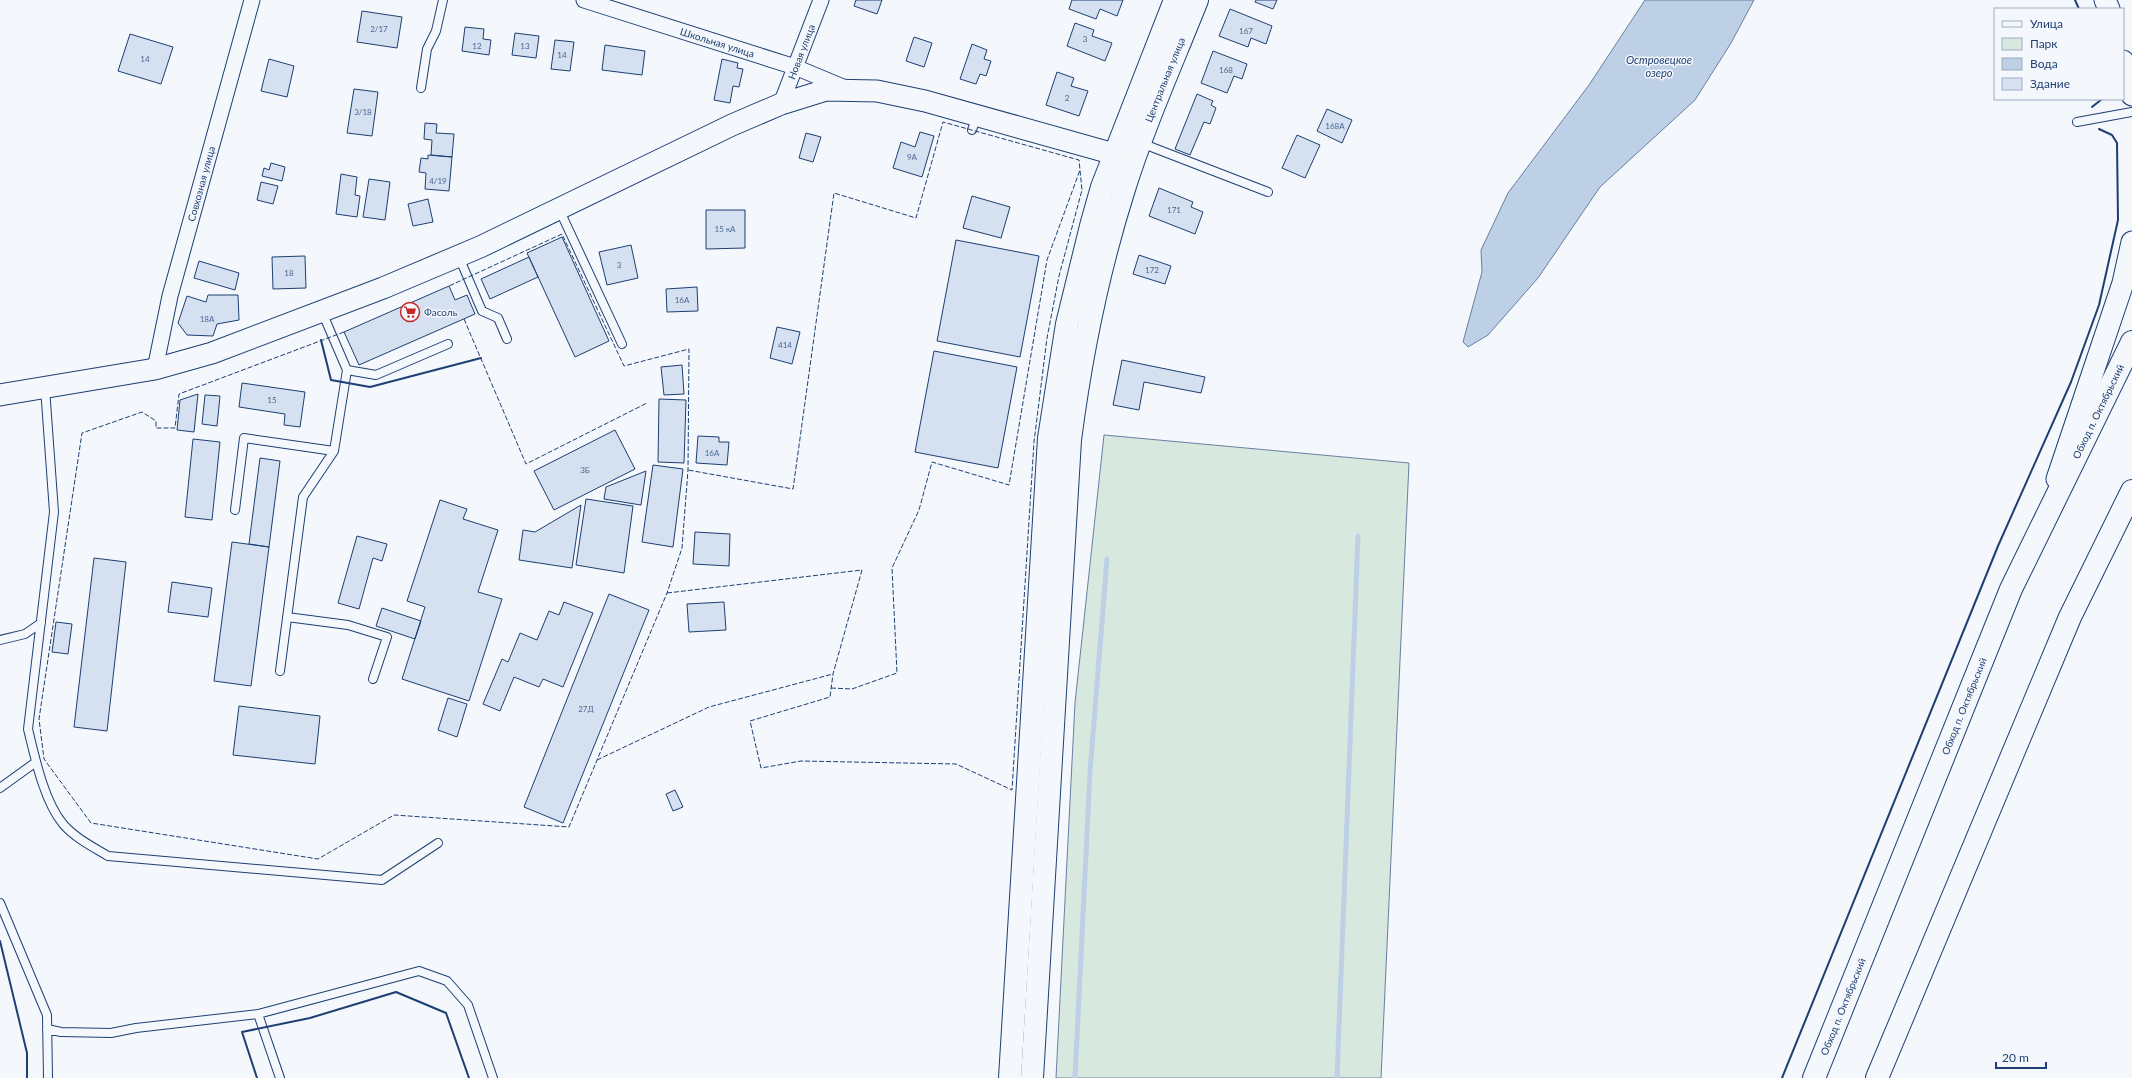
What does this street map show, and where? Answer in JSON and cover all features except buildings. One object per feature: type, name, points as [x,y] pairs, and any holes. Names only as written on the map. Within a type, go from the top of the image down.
[{"type":"main road","name":"Центральная улица","points":[[1130,152],[1175,0]]},
{"type":"main road","name":"Центральная улица","points":[[1130,152],[1196,0]]},
{"type":"main road","points":[[1010,1078],[1049,438],[1067,324],[1076,280],[1102,187],[1130,152]]},
{"type":"main road","points":[[1032,1078],[1070,440],[1079,373],[1097,284],[1124,188],[1130,152]]},
{"type":"main road","name":"Обход п. Октябрьский","points":[[1814,1078],[2011,589],[2132,342]]},
{"type":"main road","points":[[1877,1078],[2070,616],[2132,491]]},
{"type":"street","name":"Совхозная улица","points":[[155,369],[170,296],[252,0]]},
{"type":"street","name":"Школьная улица","points":[[584,0],[795,67],[849,90]]},
{"type":"street","name":"Новая улица","points":[[781,104],[821,0]]},
{"type":"street","points":[[2124,65],[2132,95]]},
{"type":"street","points":[[0,395],[155,369],[212,353],[322,312],[459,256],[732,125],[802,96],[826,90],[877,91],[925,101],[975,122],[1130,152]]},
{"type":"street","points":[[2039,533],[2123,283],[2132,242]]},
{"type":"lane","points":[[421,88],[427,49],[436,31],[444,0]]},
{"type":"lane","points":[[2077,122],[2132,112]]},
{"type":"lane","points":[[1130,152],[1268,192]]},
{"type":"lane","points":[[559,209],[622,344]]},
{"type":"lane","points":[[459,256],[482,311],[498,318],[507,339]]},
{"type":"lane","points":[[280,671],[303,497],[334,450],[347,370],[322,312]]},
{"type":"lane","points":[[347,370],[376,375],[448,344]]},
{"type":"lane","points":[[45,388],[54,512],[28,729],[36,762],[47,795],[63,824],[83,841],[108,856],[382,880],[438,843]]},
{"type":"lane","points":[[235,510],[244,438],[334,450]]},
{"type":"lane","points":[[287,616],[348,625],[387,637],[373,679]]},
{"type":"lane","points":[[0,640],[25,634],[41,623]]},
{"type":"lane","points":[[0,788],[36,762]]},
{"type":"lane","points":[[0,903],[47,1015],[48,1078]]},
{"type":"lane","points":[[47,1029],[61,1032],[111,1033],[136,1028],[258,1014],[419,971],[447,981],[468,1005],[493,1078]]},
{"type":"lane","points":[[258,1014],[280,1078]]},
{"type":"green space","points":[[1104,435],[1409,463],[1381,1078],[1056,1078],[1075,703]]},
{"type":"water","name":"Островецкое озеро","points":[[1645,0],[1754,0],[1731,43],[1695,100],[1600,187],[1538,278],[1488,335],[1468,347],[1463,342],[1482,272],[1481,250],[1508,193],[1589,85]]},
{"type":"waterway","points":[[1337,1078],[1358,536]]},
{"type":"waterway","points":[[1075,1078],[1090,772],[1107,559]]},
{"type":"fence","points":[[667,593],[862,570],[833,674],[830,697],[750,721],[761,768],[801,761],[956,764],[1012,790],[1034,442],[1047,338],[1059,276],[1082,190],[1079,160],[943,122],[916,218],[834,193],[793,489],[688,470]]},
{"type":"fence","points":[[831,688],[852,689],[897,673],[892,568],[919,510],[932,462],[1009,485],[1047,260],[1080,170]]},
{"type":"fence","points":[[344,332],[179,394],[175,428],[156,428],[156,421],[142,412],[82,433],[39,719],[44,759],[91,823],[318,859],[394,815],[569,827],[667,593],[682,548],[688,470],[689,349],[624,366],[562,234],[449,286]]},
{"type":"fence","points":[[464,319],[526,464],[647,403]]},
{"type":"fence","points":[[597,760],[709,707],[833,674]]},
{"type":"wall","points":[[2075,0],[2079,8]]},
{"type":"wall","points":[[2092,107],[2101,100]]},
{"type":"wall","points":[[1782,1078],[1998,546],[2071,382],[2099,305],[2118,220],[2117,143],[2112,135],[2099,129]]},
{"type":"wall","points":[[321,340],[331,380],[370,387],[481,358]]},
{"type":"wall","points":[[0,941],[27,1053],[27,1078]]},
{"type":"wall","points":[[257,1078],[242,1032],[310,1018],[396,992],[446,1013],[469,1078]]},
{"type":"place","name":"Фасоль","points":[[410,312]]}]
